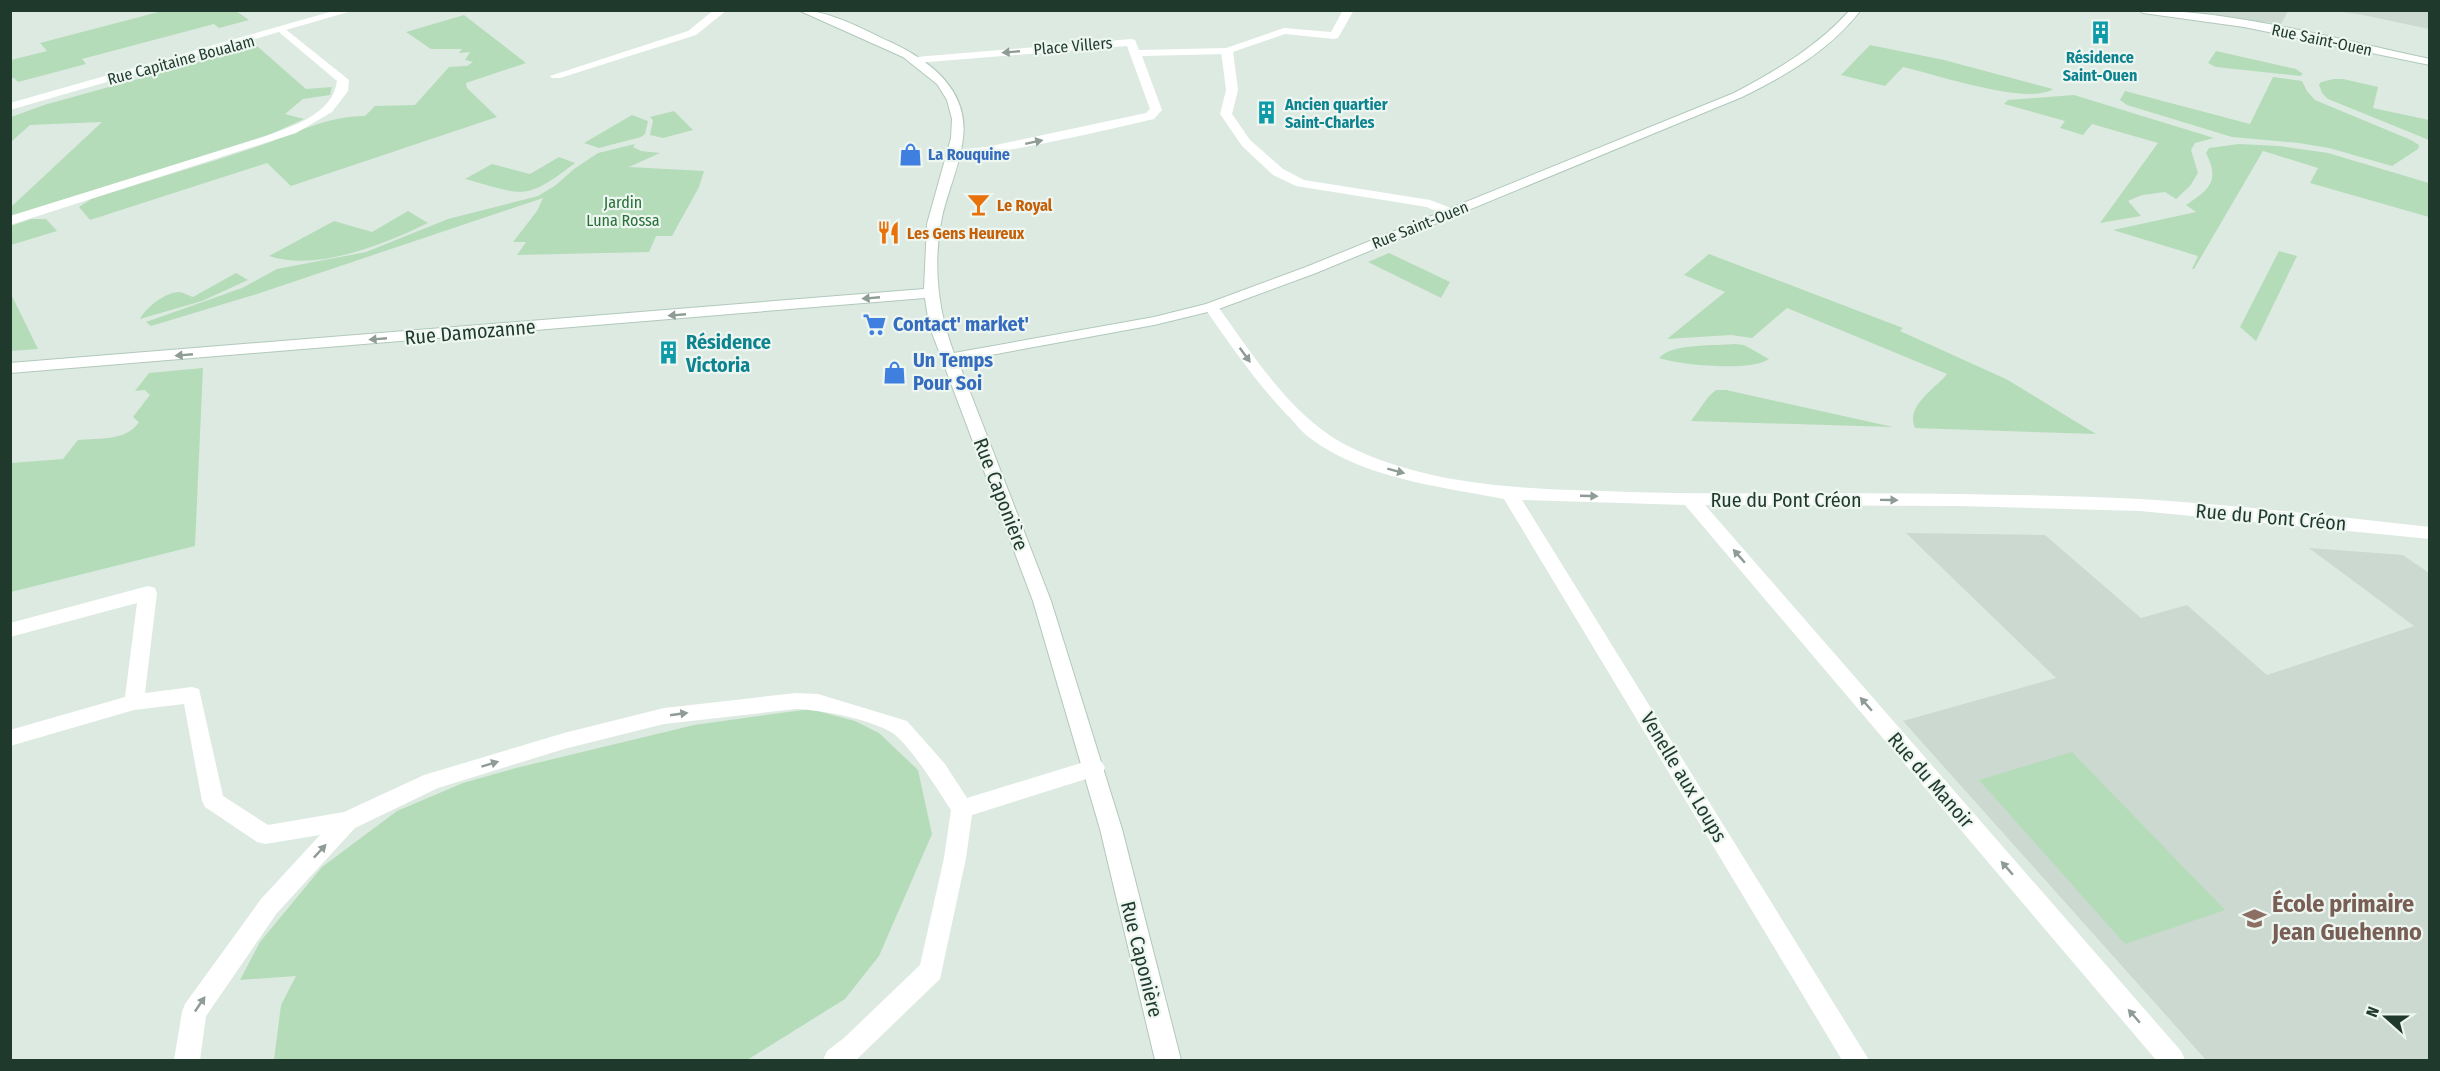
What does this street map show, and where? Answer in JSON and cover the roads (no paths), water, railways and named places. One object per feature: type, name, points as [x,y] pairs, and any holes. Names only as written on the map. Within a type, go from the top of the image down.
[{"type":"street","name":"Rue Capitaine Boualam","points":[[10,107],[284,31],[350,10]]},
{"type":"street","points":[[556,76],[692,33],[701,28],[713,15],[723,10]]},
{"type":"street","name":"Rue Caponière","points":[[803,10],[878,41],[916,60],[937,79],[952,97],[960,121],[955,154],[943,184],[934,224],[929,293],[936,325],[1042,601],[1111,829],[1168,1060]]},
{"type":"street","points":[[1136,53],[1227,51],[1284,31],[1334,36],[1349,10]]},
{"type":"street","name":"Rue Saint-Ouen","points":[[950,358],[1154,321],[1211,307],[1311,270],[1738,95],[1785,71],[1832,37],[1856,10]]},
{"type":"street","name":"Rue Saint-Ouen","points":[[2143,10],[2244,24],[2430,62]]},
{"type":"street","points":[[10,221],[270,138],[295,129],[331,107],[344,87],[343,80],[284,31]]},
{"type":"street","name":"Place Villers","points":[[916,60],[1131,42],[1136,53],[1156,110],[1154,114],[986,152],[955,154]]},
{"type":"street","points":[[1227,51],[1232,90],[1226,114],[1246,143],[1278,172],[1301,183],[1430,204],[1451,213]]},
{"type":"street","name":"Rue Damozanne","points":[[10,368],[587,323],[929,293]]},
{"type":"street","name":"Rue du Pont Créon","points":[[1211,307],[1264,381],[1315,434],[1345,451],[1380,466],[1419,477],[1510,494],[1690,499],[1957,500],[2140,505],[2430,533]]},
{"type":"street","name":"Venelle aux Loups","points":[[1510,494],[1856,1060]]},
{"type":"street","name":"Rue du Manoir","points":[[1690,499],[2172,1060]]},
{"type":"street","points":[[10,630],[148,593],[134,702]]},
{"type":"street","points":[[10,738],[134,702],[192,695],[213,801],[265,835],[347,821],[432,781],[564,741],[664,716],[796,700],[818,702],[900,727],[937,770],[962,809],[955,858],[931,971],[853,1047],[836,1060]]},
{"type":"street","points":[[962,809],[1094,768]]},
{"type":"street","points":[[187,1060],[194,1012],[269,906],[347,821]]},
{"type":"place","name":"Résidence Saint-Ouen","points":[[2100,32]]},
{"type":"place","name":"Ancien quartier Saint-Charles","points":[[1267,113]]},
{"type":"place","name":"La Rouquine","points":[[910,154]]},
{"type":"place","name":"Le Royal","points":[[979,205]]},
{"type":"place","name":"Les Gens Heureux","points":[[889,233]]},
{"type":"place","name":"Contact' market'","points":[[875,324]]},
{"type":"place","name":"Résidence Victoria","points":[[668,353]]},
{"type":"place","name":"Un Temps Pour Soi","points":[[895,372]]},
{"type":"place","name":"École primaire Jean Guehenno","points":[[2254,918]]},
{"type":"park label","name":"Jardin Luna Rossa","points":[[623,211]]}]
